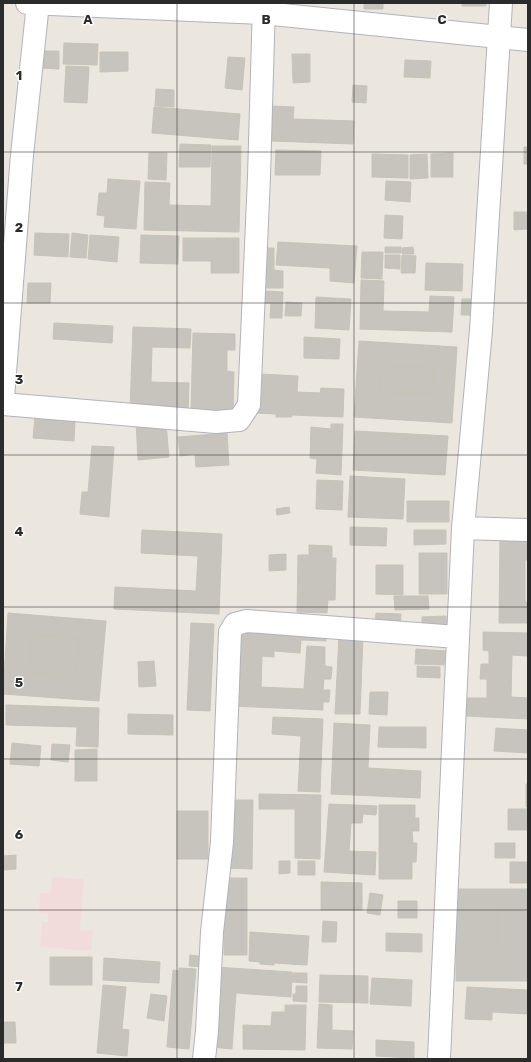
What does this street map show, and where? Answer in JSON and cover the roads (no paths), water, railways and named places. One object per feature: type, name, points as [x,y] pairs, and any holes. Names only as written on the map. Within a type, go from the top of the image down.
[{"type":"street","points":[[3,398],[7,305],[22,155],[34,3],[263,8],[498,38],[528,40]]},
{"type":"street","points":[[439,1059],[463,528],[481,330],[501,3]]},
{"type":"street","points":[[3,404],[216,422],[239,420],[249,405],[263,8]]},
{"type":"street","points":[[463,528],[528,530]]},
{"type":"street","points":[[204,1059],[208,1024],[212,932],[222,842],[230,632],[235,624],[247,620],[457,637]]}]
